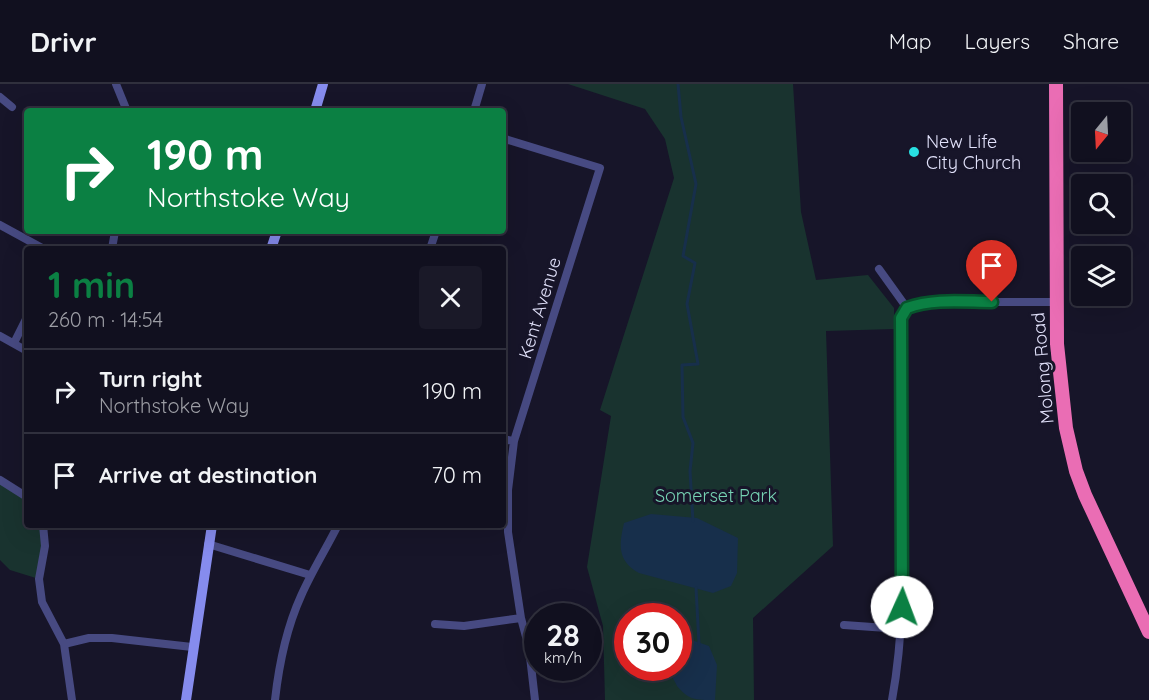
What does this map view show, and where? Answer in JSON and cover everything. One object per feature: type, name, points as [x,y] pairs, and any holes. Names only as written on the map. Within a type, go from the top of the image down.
[{"type":"highway","name":"Molong Road","points":[[1056,84],[1056,302],[1060,386],[1066,428],[1076,471],[1098,524],[1149,632]]},
{"type":"main road","points":[[316,108],[323,84]]},
{"type":"main road","points":[[186,700],[211,528]]},
{"type":"street","points":[[116,84],[126,108]]},
{"type":"street","points":[[475,108],[482,84]]},
{"type":"street","points":[[0,97],[12,107]]},
{"type":"street","name":"Kent Avenue","points":[[506,139],[600,168],[514,441],[508,490],[508,531],[521,618],[529,648],[535,700]]},
{"type":"street","points":[[0,225],[38,246]]},
{"type":"street","points":[[879,269],[907,308]]},
{"type":"street","points":[[892,700],[901,629],[903,562],[901,321],[907,308],[929,302],[1056,302]]},
{"type":"street","points":[[14,343],[24,323]]},
{"type":"street","points":[[0,336],[24,349]]},
{"type":"street","points":[[506,440],[514,441]]},
{"type":"street","points":[[0,480],[24,495]]},
{"type":"street","points":[[43,528],[45,546],[39,579],[42,602],[64,644],[72,700]]},
{"type":"street","points":[[275,700],[285,642],[300,598],[336,528]]},
{"type":"street","points":[[208,544],[310,575]]},
{"type":"street","points":[[435,624],[464,626],[521,618]]},
{"type":"street","points":[[844,625],[901,629]]},
{"type":"street","points":[[64,644],[89,638],[112,638],[192,647]]},
{"type":"green space","name":"Somerset Park","points":[[568,84],[793,84],[801,212],[816,280],[868,275],[894,308],[894,329],[826,331],[833,546],[753,618],[754,700],[605,700],[602,603],[597,603],[587,567],[611,416],[600,410],[674,178],[665,139],[645,109]]},
{"type":"green space","points":[[0,480],[24,495],[24,528],[43,528],[39,579],[10,570],[0,560]]},
{"type":"water","points":[[651,514],[697,518],[738,538],[737,573],[731,586],[713,593],[639,573],[632,568],[621,551],[624,523]]},
{"type":"water","points":[[692,640],[709,646],[717,665],[715,700],[689,697],[674,681],[692,681]]},
{"type":"waterway","points":[[678,84],[681,117],[696,184],[683,256],[695,263],[687,304],[698,364],[682,365],[683,417],[693,443],[690,471],[693,521]]},
{"type":"waterway","points":[[696,588],[699,644]]},
{"type":"place","name":"New Life City Church","points":[[914,152]]},
{"type":"route","points":[[902,607],[901,318],[907,308],[917,304],[992,302]]}]
